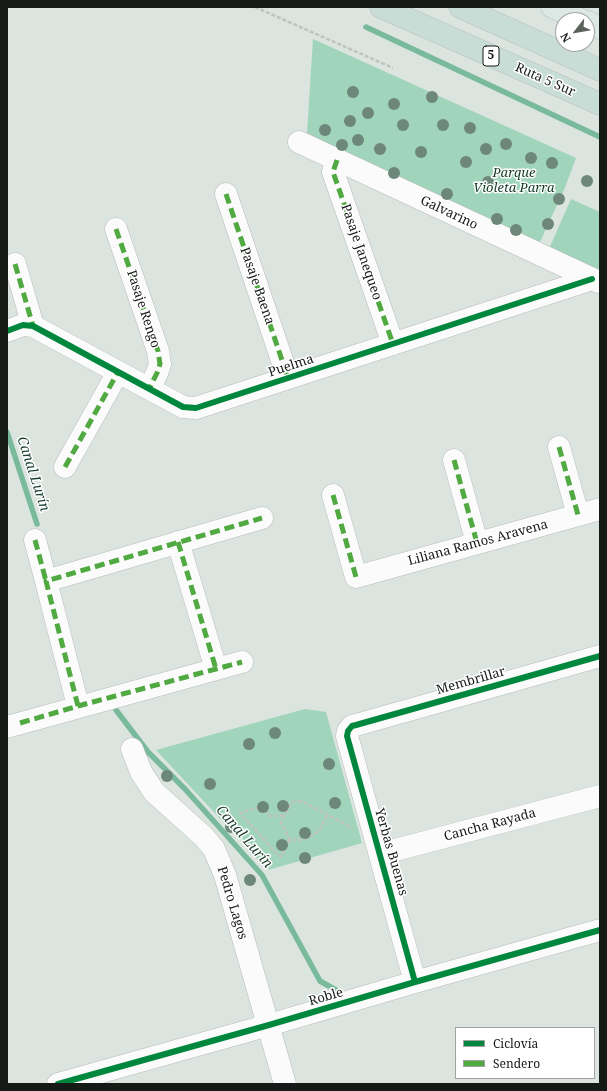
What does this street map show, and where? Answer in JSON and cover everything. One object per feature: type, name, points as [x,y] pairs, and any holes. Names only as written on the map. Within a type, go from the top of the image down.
[{"type":"highway","name":"Ruta 5 Sur","points":[[381,7],[600,104]]},
{"type":"highway","name":"5","points":[[460,7],[600,70]]},
{"type":"main road","points":[[552,7],[564,12]]},
{"type":"street","name":"Galvarino","points":[[299,142],[596,281]]},
{"type":"street","name":"Pasaje Janequeo","points":[[337,160],[333,172],[393,344]]},
{"type":"street","name":"Pasaje Baena","points":[[226,194],[288,378]]},
{"type":"street","name":"Pasaje Rengo","points":[[116,229],[158,351],[160,364],[149,389]]},
{"type":"street","points":[[7,330],[23,326],[33,326],[15,264]]},
{"type":"street","name":"Puelma","points":[[33,326],[183,407],[196,408],[393,344],[596,281]]},
{"type":"street","points":[[65,467],[118,372]]},
{"type":"street","points":[[559,447],[578,515]]},
{"type":"street","points":[[454,460],[477,543]]},
{"type":"street","name":"Liliana Ramos Aravena","points":[[333,495],[356,577],[600,509]]},
{"type":"street","points":[[46,581],[262,518]]},
{"type":"street","points":[[35,540],[78,706]]},
{"type":"street","points":[[178,542],[216,669]]},
{"type":"street","name":"Membrillar","points":[[349,728],[600,656]]},
{"type":"street","points":[[14,725],[78,706],[242,662]]},
{"type":"street","name":"Yerbas Buenas","points":[[349,728],[347,736],[415,982]]},
{"type":"street","name":"Pedro Lagos","points":[[132,749],[141,772],[154,792],[200,833],[214,849],[225,875],[285,1084]]},
{"type":"street","name":"Cancha Rayada","points":[[380,854],[600,796]]},
{"type":"street","name":"Roble","points":[[58,1084],[600,930]]},
{"type":"path","points":[[255,7],[393,68]]},
{"type":"path","points":[[290,840],[281,823],[284,815],[294,802],[301,801],[354,828]]},
{"type":"path","points":[[284,815],[270,816],[263,806],[240,813],[275,852],[281,856],[290,840]]},
{"type":"path","points":[[290,840],[304,840],[319,831],[327,815]]},
{"type":"green space","name":"Parque Violeta Parra","points":[[313,39],[576,158],[564,190],[539,244],[307,134]]},
{"type":"green space","points":[[571,199],[600,212],[600,272],[549,249]]},
{"type":"green space","points":[[305,709],[326,712],[362,843],[268,870],[156,750]]},
{"type":"waterway","points":[[366,27],[600,137]]},
{"type":"waterway","name":"Canal Lurín","points":[[7,432],[37,524]]},
{"type":"waterway","name":"Canal Lurín","points":[[116,710],[148,752],[185,789],[262,875],[320,981],[336,990]]},
{"type":"marked path","points":[[337,160],[333,172],[393,344]]},
{"type":"marked path","points":[[226,194],[288,378]]},
{"type":"marked path","points":[[116,229],[158,351],[160,364],[149,389]]},
{"type":"marked path","points":[[15,264],[33,326]]},
{"type":"marked path","points":[[65,467],[118,372]]},
{"type":"marked path","points":[[559,447],[578,515]]},
{"type":"marked path","points":[[454,460],[477,543]]},
{"type":"marked path","points":[[333,495],[356,577]]},
{"type":"marked path","points":[[78,706],[46,581],[262,518]]},
{"type":"marked path","points":[[35,540],[46,581]]},
{"type":"marked path","points":[[178,542],[216,669]]},
{"type":"marked path","points":[[20,723],[242,662]]},
{"type":"cycle path","points":[[7,331],[23,325],[33,326],[183,407],[196,408],[592,279]]},
{"type":"cycle path","points":[[415,982],[347,736],[348,731],[352,726],[600,656]]},
{"type":"cycle path","points":[[58,1084],[600,930]]}]
